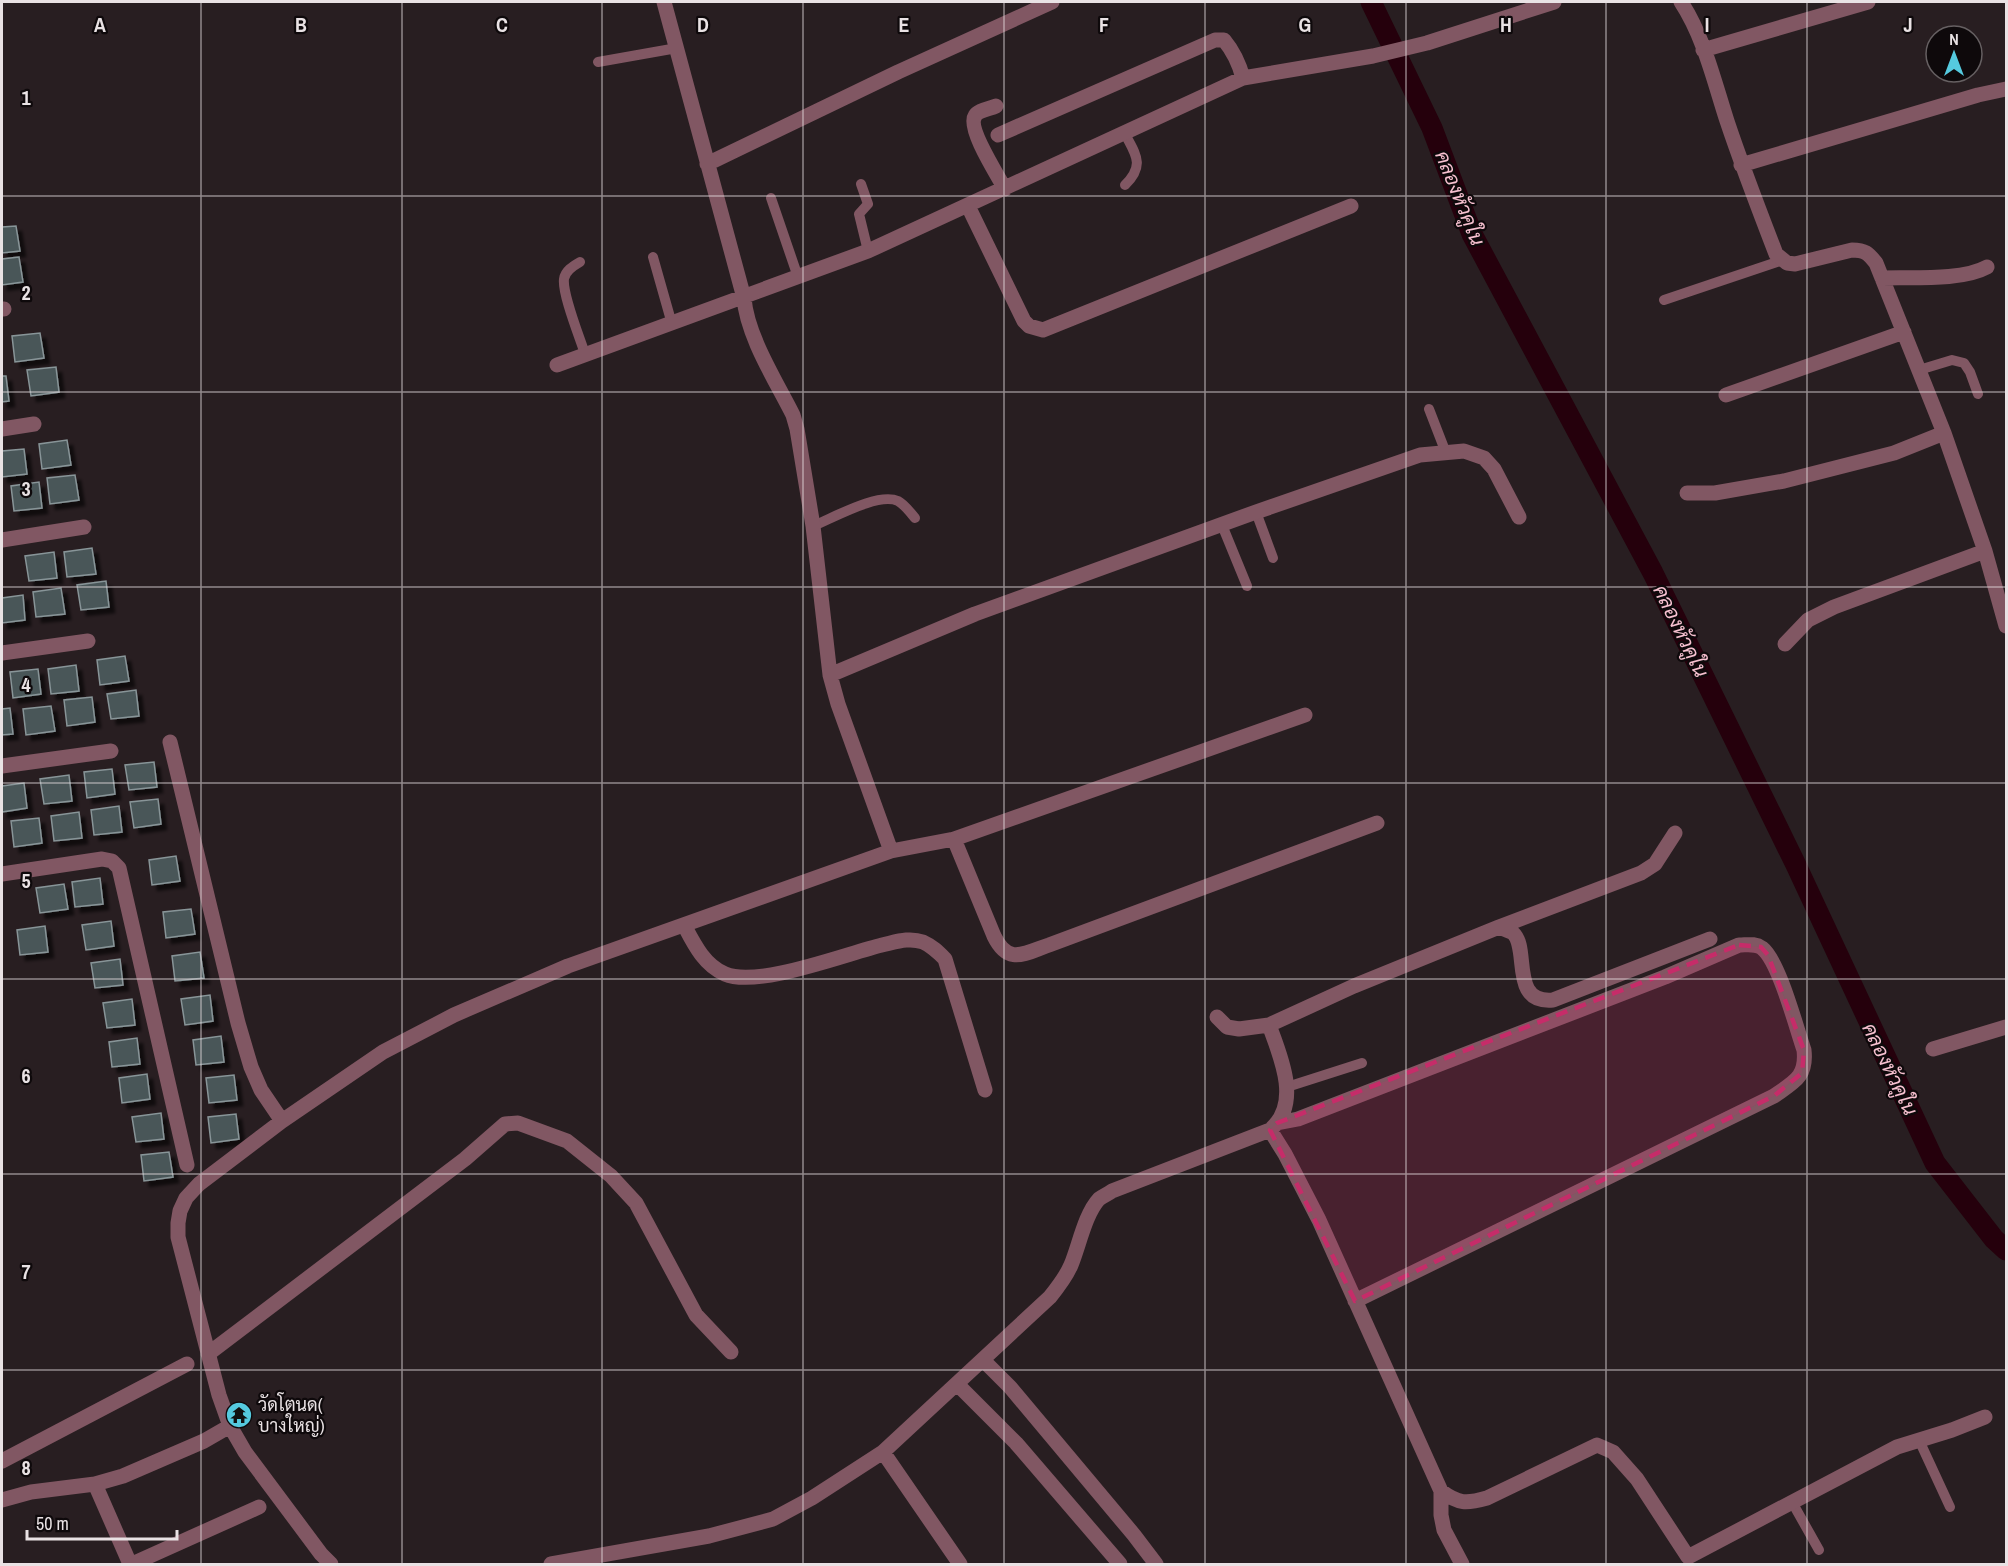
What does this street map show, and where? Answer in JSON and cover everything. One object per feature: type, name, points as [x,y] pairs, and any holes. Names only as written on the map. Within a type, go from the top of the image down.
[{"type":"street","points":[[664,2],[744,298],[750,328],[793,415],[797,429],[813,526],[830,675],[838,704],[891,851]]},
{"type":"street","points":[[707,164],[898,72],[1052,2]]},
{"type":"street","points":[[557,365],[868,252],[1243,78],[1373,56],[1427,43],[1554,2]]},
{"type":"street","points":[[1681,2],[1703,50],[1741,165],[1776,254],[1783,260],[1795,264],[1860,250],[1868,252],[1876,263],[1944,433],[1985,551],[2007,626]]},
{"type":"street","points":[[1703,50],[1868,2]]},
{"type":"street","points":[[998,135],[1215,40],[1224,40],[1232,50],[1240,65],[1243,78]]},
{"type":"street","points":[[1741,165],[1978,95],[2007,89]]},
{"type":"street","points":[[996,106],[979,113],[974,117],[972,123],[1005,189]]},
{"type":"street","points":[[968,206],[1024,321],[1029,326],[1043,330],[1351,206]]},
{"type":"street","points":[[1882,278],[1976,273],[1987,267]]},
{"type":"street","points":[[1726,395],[1904,332]]},
{"type":"street","points":[[2,429],[34,424]]},
{"type":"street","points":[[1686,493],[1715,493],[1784,481],[1894,453],[1944,433]]},
{"type":"street","points":[[830,675],[975,614],[1420,455],[1464,450],[1484,459],[1494,469],[1519,517]]},
{"type":"street","points":[[2,540],[84,527]]},
{"type":"street","points":[[1785,644],[1808,620],[1834,607],[1985,551]]},
{"type":"street","points":[[2,653],[88,641]]},
{"type":"street","points":[[331,1564],[321,1554],[245,1452],[230,1426],[219,1395],[178,1237],[180,1211],[186,1198],[200,1184],[282,1121],[383,1052],[454,1015],[568,966],[891,851],[954,839],[1305,715]]},
{"type":"street","points":[[170,742],[238,1023],[251,1067],[261,1090],[282,1121]]},
{"type":"street","points":[[2,766],[111,751]]},
{"type":"street","points":[[954,839],[1000,949],[1009,955],[1027,953],[1377,823]]},
{"type":"street","points":[[1217,1017],[1227,1027],[1239,1029],[1269,1025],[1354,986],[1641,873],[1655,864],[1674,833]]},
{"type":"street","points":[[2,874],[102,859],[112,861],[119,868],[187,1165]]},
{"type":"street","points":[[684,925],[699,953],[709,963],[725,974],[749,977],[781,974],[861,950],[905,940],[922,942],[945,958],[985,1090]]},
{"type":"street","points":[[1499,927],[1513,933],[1517,941],[1526,987],[1543,1001],[1553,1000],[1710,939]]},
{"type":"street","points":[[551,1564],[623,1558],[773,1519],[883,1452],[1050,1297],[1062,1282],[1093,1208],[1100,1199],[1112,1191],[1274,1126],[1298,1119],[1665,976],[1739,945],[1752,944],[1761,947],[1768,955],[1804,1050],[1805,1062],[1796,1081],[1774,1096],[1355,1301]]},
{"type":"street","points":[[1269,1025],[1281,1059],[1287,1088],[1285,1106],[1274,1126]]},
{"type":"street","points":[[1933,1049],[2007,1027]]},
{"type":"street","points":[[208,1354],[465,1159],[505,1124],[518,1123],[567,1141],[612,1176],[636,1203],[696,1315],[731,1352]]},
{"type":"street","points":[[1274,1126],[1285,1154],[1319,1220],[1441,1491],[1441,1515],[1444,1530],[1462,1564]]},
{"type":"street","points":[[983,1360],[1018,1395],[1156,1564]]},
{"type":"street","points":[[2,1461],[187,1364]]},
{"type":"street","points":[[957,1384],[1016,1443],[1120,1564]]},
{"type":"street","points":[[1441,1491],[1461,1503],[1472,1502],[1597,1445],[1613,1452],[1638,1479],[1683,1561],[1879,1455],[1985,1417]]},
{"type":"street","points":[[2,1500],[31,1492],[95,1484],[123,1476],[194,1446],[230,1426]]},
{"type":"street","points":[[883,1452],[960,1564]]},
{"type":"street","points":[[95,1484],[131,1564],[259,1507]]},
{"type":"lane","points":[[598,62],[677,48]]},
{"type":"lane","points":[[1125,134],[1137,156],[1138,163],[1134,176],[1125,185]]},
{"type":"lane","points":[[861,184],[868,204],[859,214],[868,252]]},
{"type":"lane","points":[[771,198],[798,277]]},
{"type":"lane","points":[[653,257],[672,324]]},
{"type":"lane","points":[[1664,300],[1783,260]]},
{"type":"lane","points":[[580,262],[564,277],[564,289],[585,354]]},
{"type":"lane","points":[[1919,370],[1952,360],[1964,363],[1978,394]]},
{"type":"lane","points":[[1429,409],[1446,453]]},
{"type":"lane","points":[[813,526],[874,500],[886,498],[899,502],[915,518]]},
{"type":"lane","points":[[1256,512],[1273,558]]},
{"type":"lane","points":[[1222,525],[1246,586]]},
{"type":"lane","points":[[1287,1088],[1362,1063]]},
{"type":"lane","points":[[1919,1440],[1950,1508]]},
{"type":"lane","points":[[1792,1502],[1819,1550]]},
{"type":"highlighted area","points":[[1739,945],[1761,947],[1768,955],[1804,1050],[1802,1073],[1774,1096],[1355,1301],[1270,1130],[1277,1123]]},
{"type":"building","points":[[16,226],[20,251],[2,253],[2,227]]},
{"type":"building","points":[[19,257],[23,282],[2,285],[2,259]]},
{"type":"building","points":[[40,333],[44,358],[15,362],[12,336]]},
{"type":"building","points":[[56,367],[59,392],[31,396],[27,370]]},
{"type":"building","points":[[2,376],[6,376],[9,401],[2,402]]},
{"type":"building","points":[[67,440],[71,465],[42,469],[39,444]]},
{"type":"building","points":[[24,449],[27,474],[2,477],[2,451]]},
{"type":"building","points":[[75,475],[79,500],[50,504],[47,478]]},
{"type":"building","points":[[39,482],[42,508],[14,511],[11,486]]},
{"type":"building","points":[[92,548],[96,574],[67,577],[64,552]]},
{"type":"building","points":[[54,552],[57,578],[29,581],[25,556]]},
{"type":"building","points":[[106,581],[109,607],[81,610],[77,585]]},
{"type":"building","points":[[61,588],[65,614],[36,617],[33,592]]},
{"type":"building","points":[[23,595],[25,620],[2,623],[2,598]]},
{"type":"building","points":[[125,656],[129,681],[100,685],[97,660]]},
{"type":"building","points":[[76,665],[79,691],[51,694],[48,669]]},
{"type":"building","points":[[38,669],[41,694],[13,698],[10,672]]},
{"type":"building","points":[[136,690],[139,716],[111,719],[107,694]]},
{"type":"building","points":[[92,697],[95,722],[67,726],[64,700]]},
{"type":"building","points":[[51,706],[55,731],[26,735],[23,709]]},
{"type":"building","points":[[10,708],[13,734],[2,735],[2,709]]},
{"type":"building","points":[[154,762],[157,787],[129,790],[125,765]]},
{"type":"building","points":[[112,769],[115,794],[87,798],[84,772]]},
{"type":"building","points":[[69,775],[72,801],[44,804],[40,779]]},
{"type":"building","points":[[24,783],[27,808],[2,812],[2,786]]},
{"type":"building","points":[[158,799],[161,824],[134,828],[130,802]]},
{"type":"building","points":[[119,806],[122,832],[94,835],[91,810]]},
{"type":"building","points":[[79,812],[82,838],[54,841],[51,816]]},
{"type":"building","points":[[39,818],[42,843],[14,847],[11,821]]},
{"type":"building","points":[[176,856],[180,881],[152,885],[149,860]]},
{"type":"building","points":[[100,878],[103,904],[75,907],[72,882]]},
{"type":"building","points":[[64,884],[68,909],[40,913],[36,888]]},
{"type":"building","points":[[191,909],[195,934],[166,938],[163,912]]},
{"type":"building","points":[[111,921],[114,946],[86,950],[82,925]]},
{"type":"building","points":[[45,926],[48,952],[20,955],[17,930]]},
{"type":"building","points":[[200,952],[204,978],[175,981],[172,956]]},
{"type":"building","points":[[120,959],[123,985],[95,988],[91,963]]},
{"type":"building","points":[[210,995],[213,1021],[185,1025],[181,999]]},
{"type":"building","points":[[132,999],[135,1025],[107,1028],[103,1003]]},
{"type":"building","points":[[221,1036],[224,1062],[196,1065],[193,1040]]},
{"type":"building","points":[[137,1038],[140,1064],[112,1067],[109,1042]]},
{"type":"building","points":[[147,1074],[150,1099],[122,1103],[119,1078]]},
{"type":"building","points":[[234,1075],[237,1100],[209,1103],[206,1078]]},
{"type":"building","points":[[161,1113],[164,1139],[136,1142],[132,1117]]},
{"type":"building","points":[[236,1114],[239,1139],[211,1143],[208,1117]]},
{"type":"building","points":[[169,1152],[173,1177],[144,1181],[141,1155]]},
{"type":"waterway","name":"คลองหัวคูใน","points":[[1371,2],[1432,128],[1472,234],[1653,573],[1796,865],[1935,1163],[1994,1239],[2006,1250]]},
{"type":"place","name":"วัดโตนด( บางใหญ่)","points":[[239,1415]]}]
